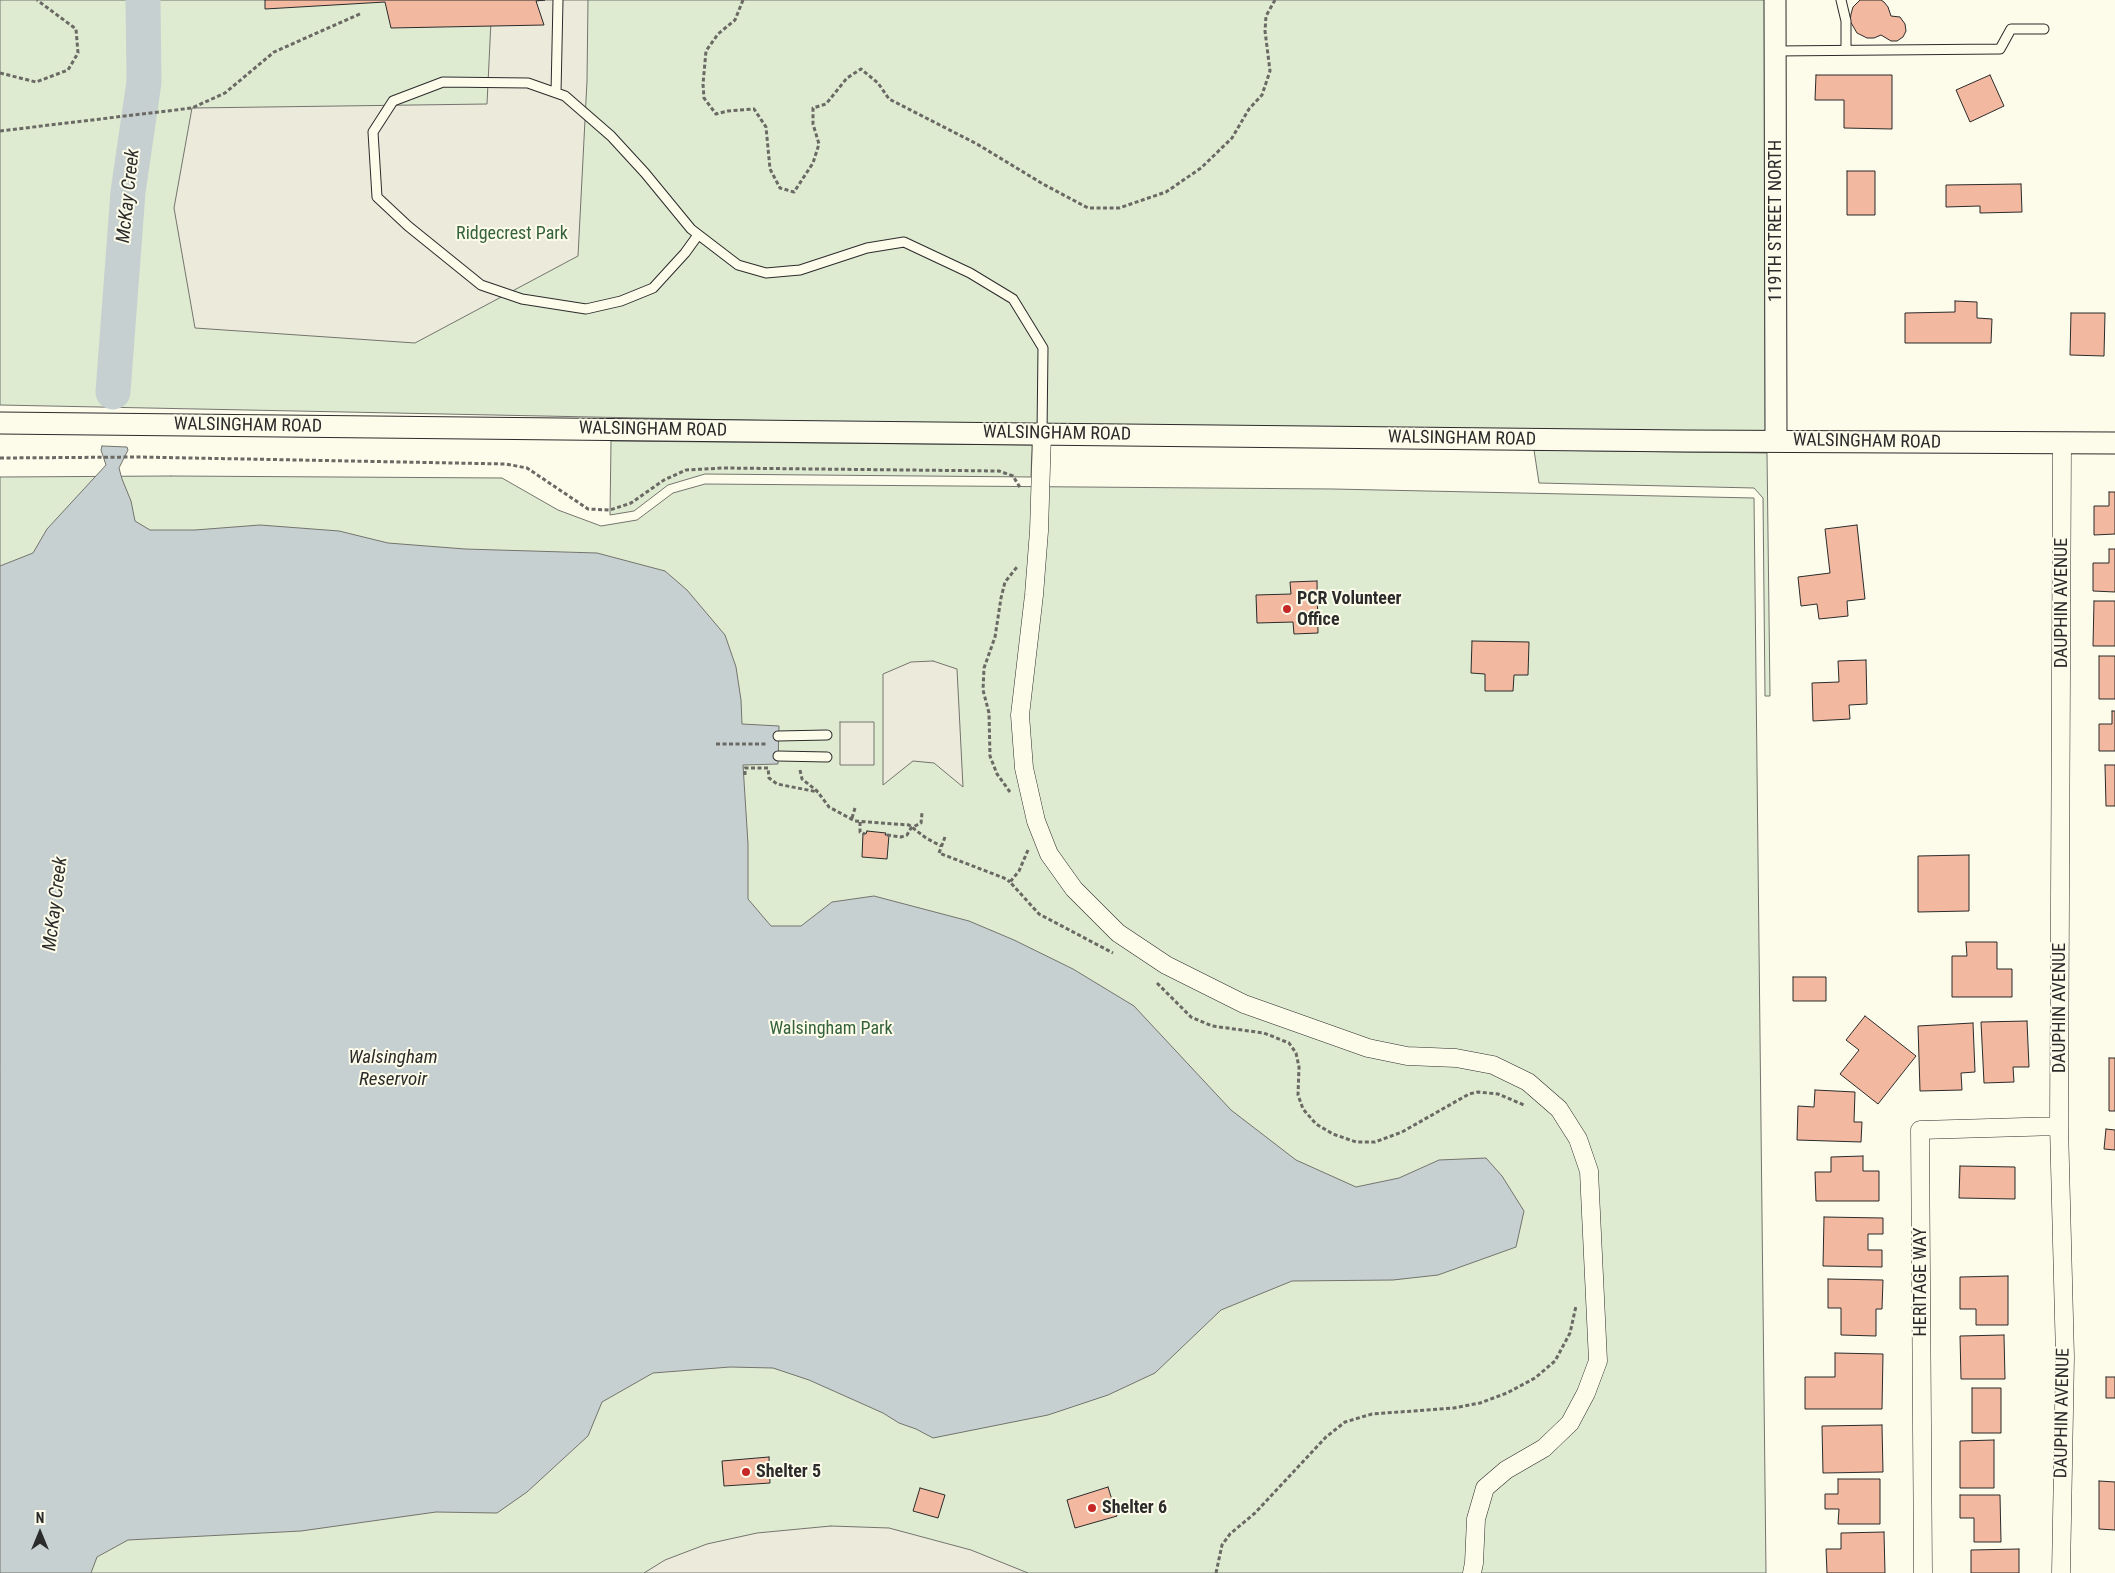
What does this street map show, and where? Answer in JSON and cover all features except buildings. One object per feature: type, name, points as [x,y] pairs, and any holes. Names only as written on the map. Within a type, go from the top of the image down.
[{"type":"street","name":"119TH STREET NORTH","points":[[1775,0],[1776,442]]},
{"type":"street","name":"WALSINGHAM ROAD","points":[[0,423],[1776,442],[2115,443]]},
{"type":"street","points":[[1042,434],[1039,532],[1034,595],[1020,715],[1024,768],[1036,821],[1049,854],[1074,889],[1118,934],[1166,965],[1244,1004],[1368,1048],[1407,1056],[1456,1058],[1493,1065],[1502,1069],[1528,1082],[1559,1109],[1578,1139],[1589,1171],[1598,1361],[1586,1394],[1570,1422],[1544,1448],[1506,1470],[1485,1488],[1476,1519],[1472,1573]]},
{"type":"street","name":"DAUPHIN AVENUE","points":[[2061,1573],[2065,1357],[2059,1126],[2062,444]]},
{"type":"street","name":"HERITAGE WAY","points":[[1924,1573],[1920,1130],[2059,1126]]},
{"type":"lane","points":[[556,93],[558,0]]},
{"type":"lane","points":[[1841,0],[1846,21],[1846,50]]},
{"type":"lane","points":[[1775,51],[2000,48],[2011,29],[2044,28]]},
{"type":"lane","points":[[698,235],[685,253],[653,288],[621,301],[586,309],[522,298],[482,285],[408,226],[376,197],[373,132],[393,101],[443,82],[528,83],[565,96],[611,136],[645,173],[691,229],[738,265],[766,273],[800,270],[867,248],[904,242],[970,273],[1013,299],[1043,348],[1042,434]]},
{"type":"lane","points":[[778,736],[827,735]]},
{"type":"lane","points":[[778,756],[827,757]]},
{"type":"path","points":[[0,73],[36,82],[68,70],[78,53],[76,30],[37,0]]},
{"type":"path","points":[[743,0],[735,20],[718,34],[706,51],[703,84],[704,98],[716,114],[728,111],[754,110],[766,127],[770,170],[780,188],[794,192],[813,163],[819,144],[813,124],[813,108],[826,104],[847,78],[861,70],[878,83],[889,99],[970,140],[1043,184],[1088,208],[1119,208],[1166,192],[1201,168],[1232,138],[1249,110],[1262,95],[1270,71],[1265,31],[1266,16],[1275,0]]},
{"type":"path","points":[[0,131],[192,108],[225,93],[274,52],[362,13]]},
{"type":"path","points":[[0,458],[140,457],[506,464],[527,468],[588,508],[610,510],[631,503],[664,480],[686,470],[723,468],[999,472],[1013,476],[1023,492]]},
{"type":"path","points":[[1013,800],[1010,792],[997,774],[990,756],[989,713],[983,690],[984,668],[996,637],[1001,598],[1006,582],[1017,568],[1018,561]]},
{"type":"path","points":[[716,744],[738,744]]},
{"type":"path","points":[[799,757],[802,779],[818,792],[830,807],[860,822],[910,825],[941,846]]},
{"type":"path","points":[[746,775],[746,768],[768,768],[769,778],[777,784],[818,792]]},
{"type":"path","points":[[852,818],[855,808]]},
{"type":"path","points":[[887,835],[904,837],[912,828],[916,828],[922,822],[922,813]]},
{"type":"path","points":[[860,822],[860,832],[865,834]]},
{"type":"path","points":[[945,837],[939,853],[997,875],[1010,882],[1039,914],[1115,955]]},
{"type":"path","points":[[1010,882],[1019,871],[1028,847]]},
{"type":"path","points":[[1152,977],[1191,1017],[1212,1026],[1264,1033],[1289,1043],[1296,1053],[1299,1067],[1298,1095],[1303,1109],[1316,1124],[1333,1134],[1356,1142],[1375,1142],[1402,1132],[1469,1094],[1478,1092],[1498,1094],[1532,1110]]},
{"type":"path","points":[[1216,1573],[1222,1546],[1230,1534],[1255,1513],[1326,1437],[1345,1422],[1372,1414],[1454,1408],[1507,1393],[1535,1378],[1555,1361],[1570,1334],[1576,1302]]},
{"type":"green space","name":"Ridgecrest Park","points":[[0,0],[1767,0],[1776,441],[0,405]]},
{"type":"green space","points":[[611,441],[1032,445],[1031,477],[705,474],[668,485],[634,511],[610,515]]},
{"type":"green space","points":[[1534,450],[1767,453],[1770,696],[1765,696],[1763,498],[1754,488],[1539,483]]},
{"type":"green space","name":"Walsingham Park","points":[[0,477],[502,478],[558,510],[601,526],[637,520],[673,493],[705,484],[1333,489],[1754,498],[1766,1573],[0,1573]]},
{"type":"shaded area","points":[[492,0],[588,0],[587,81],[578,256],[415,343],[195,328],[174,208],[192,108],[487,104]]},
{"type":"shaded area","points":[[933,661],[957,669],[963,787],[934,763],[913,761],[883,785],[883,674],[911,662]]},
{"type":"shaded area","points":[[840,722],[874,722],[874,765],[840,765]]},
{"type":"shaded area","points":[[831,1526],[889,1528],[971,1550],[1028,1573],[644,1573],[665,1560],[707,1544],[757,1533]]},
{"type":"water","name":"Walsingham Reservoir","points":[[102,446],[127,447],[128,450],[119,468],[122,479],[131,501],[135,521],[150,530],[195,530],[260,525],[339,531],[388,543],[465,549],[597,553],[665,571],[687,590],[725,635],[736,667],[741,700],[742,724],[779,726],[778,764],[743,765],[748,844],[748,899],[771,926],[801,926],[832,902],[874,896],[969,921],[1014,940],[1073,969],[1134,1006],[1231,1110],[1296,1160],[1356,1187],[1399,1178],[1439,1160],[1486,1158],[1502,1176],[1524,1211],[1516,1247],[1438,1275],[1393,1280],[1292,1281],[1221,1310],[1155,1373],[1108,1395],[1048,1415],[933,1438],[809,1380],[773,1368],[730,1367],[653,1373],[602,1402],[588,1436],[527,1492],[497,1513],[436,1512],[301,1531],[128,1540],[97,1557],[91,1573],[0,1573],[0,566],[33,553],[47,529],[106,465],[101,450]]},
{"type":"waterway","name":"McKay Creek","points":[[113,392],[128,192],[144,82],[143,0]]},
{"type":"place","name":"PCR Volunteer Office","points":[[1287,609]]},
{"type":"place","name":"Shelter 5","points":[[746,1472]]},
{"type":"place","name":"Shelter 6","points":[[1092,1508]]}]
